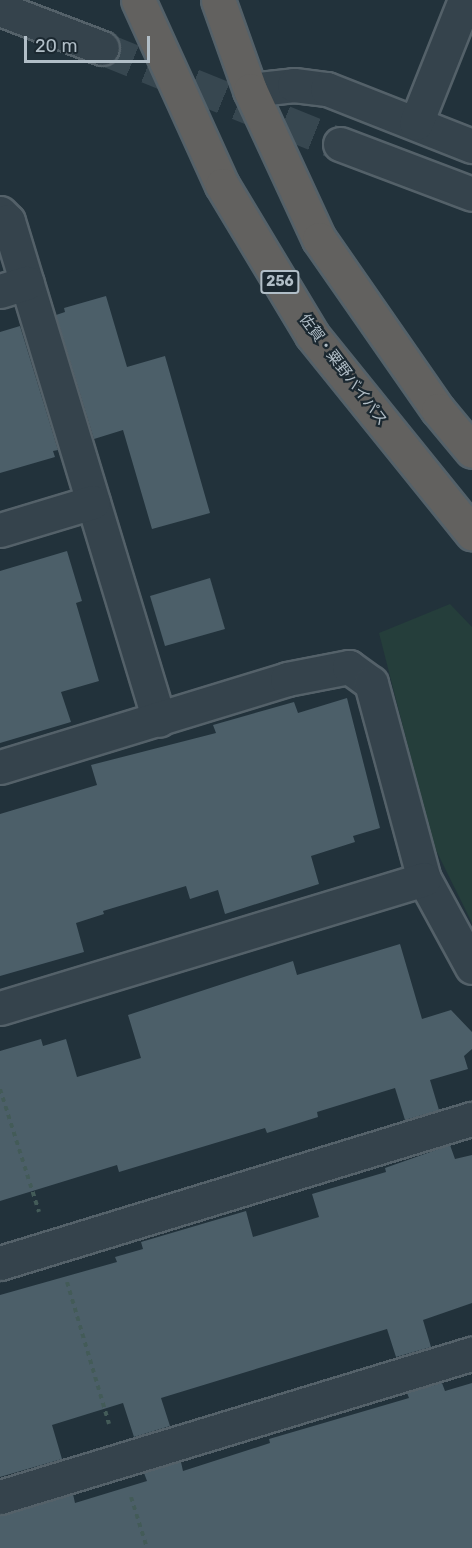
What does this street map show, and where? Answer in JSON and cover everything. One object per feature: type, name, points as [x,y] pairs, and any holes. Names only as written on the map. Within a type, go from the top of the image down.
[{"type":"highway","name":"佐賀・粟野バイパス","points":[[138,0],[222,185],[312,335],[472,533]]},
{"type":"highway","points":[[218,0],[250,90],[318,240],[438,410],[472,451]]},
{"type":"street","points":[[416,123],[465,0]]},
{"type":"street","points":[[0,9],[102,48]]},
{"type":"street","points":[[250,90],[294,85],[327,89],[472,146]]},
{"type":"street","points":[[340,144],[472,194]]},
{"type":"street","points":[[0,213],[8,221],[14,287],[93,502],[159,720]]},
{"type":"street","points":[[0,530],[93,502]]},
{"type":"street","points":[[0,767],[287,679],[349,667],[371,683],[424,879],[472,967]]},
{"type":"street","points":[[0,1008],[424,879]]},
{"type":"street","points":[[0,1263],[472,1119]]},
{"type":"street","points":[[0,1497],[472,1354]]},
{"type":"path","points":[[0,1089],[53,1247],[147,1548]]},
{"type":"green space","points":[[450,604],[472,627],[472,923],[433,844],[379,633]]},
{"type":"building","points":[[106,296],[127,367],[165,356],[210,513],[152,529],[123,430],[94,439],[56,315],[65,312],[64,308]]},
{"type":"building","points":[[20,326],[58,450],[53,451],[55,457],[0,473],[0,332]]},
{"type":"building","points":[[67,551],[82,601],[76,603],[99,681],[61,692],[71,722],[0,743],[0,571]]},
{"type":"building","points":[[210,578],[225,629],[165,646],[150,596]]},
{"type":"building","points":[[347,698],[380,828],[353,836],[355,842],[311,856],[319,884],[225,914],[218,890],[190,899],[186,886],[103,911],[104,914],[76,923],[84,952],[0,976],[0,814],[97,785],[91,765],[216,733],[213,725],[294,702],[298,713]]},
{"type":"building","points":[[400,944],[422,1019],[451,1010],[472,1032],[472,1049],[464,1056],[468,1069],[430,1080],[439,1110],[405,1120],[395,1088],[317,1112],[318,1117],[267,1133],[265,1128],[119,1172],[117,1165],[0,1201],[0,1051],[41,1039],[43,1046],[66,1039],[77,1077],[141,1058],[128,1015],[293,961],[297,975]]},
{"type":"building","points":[[450,1145],[455,1159],[472,1155],[472,1303],[423,1320],[431,1347],[396,1357],[387,1329],[161,1398],[170,1426],[134,1437],[123,1403],[52,1425],[62,1459],[0,1477],[0,1295],[117,1262],[115,1257],[143,1249],[141,1242],[246,1211],[253,1237],[319,1217],[312,1194],[386,1172],[385,1168]]},
{"type":"building","points":[[442,1383],[445,1391],[472,1383],[472,1548],[0,1548],[0,1515],[73,1494],[75,1503],[147,1481],[144,1473],[181,1462],[183,1471],[270,1443],[269,1439],[409,1398],[407,1393]]},
{"type":"tunnel","points":[[102,48],[340,144]]}]
